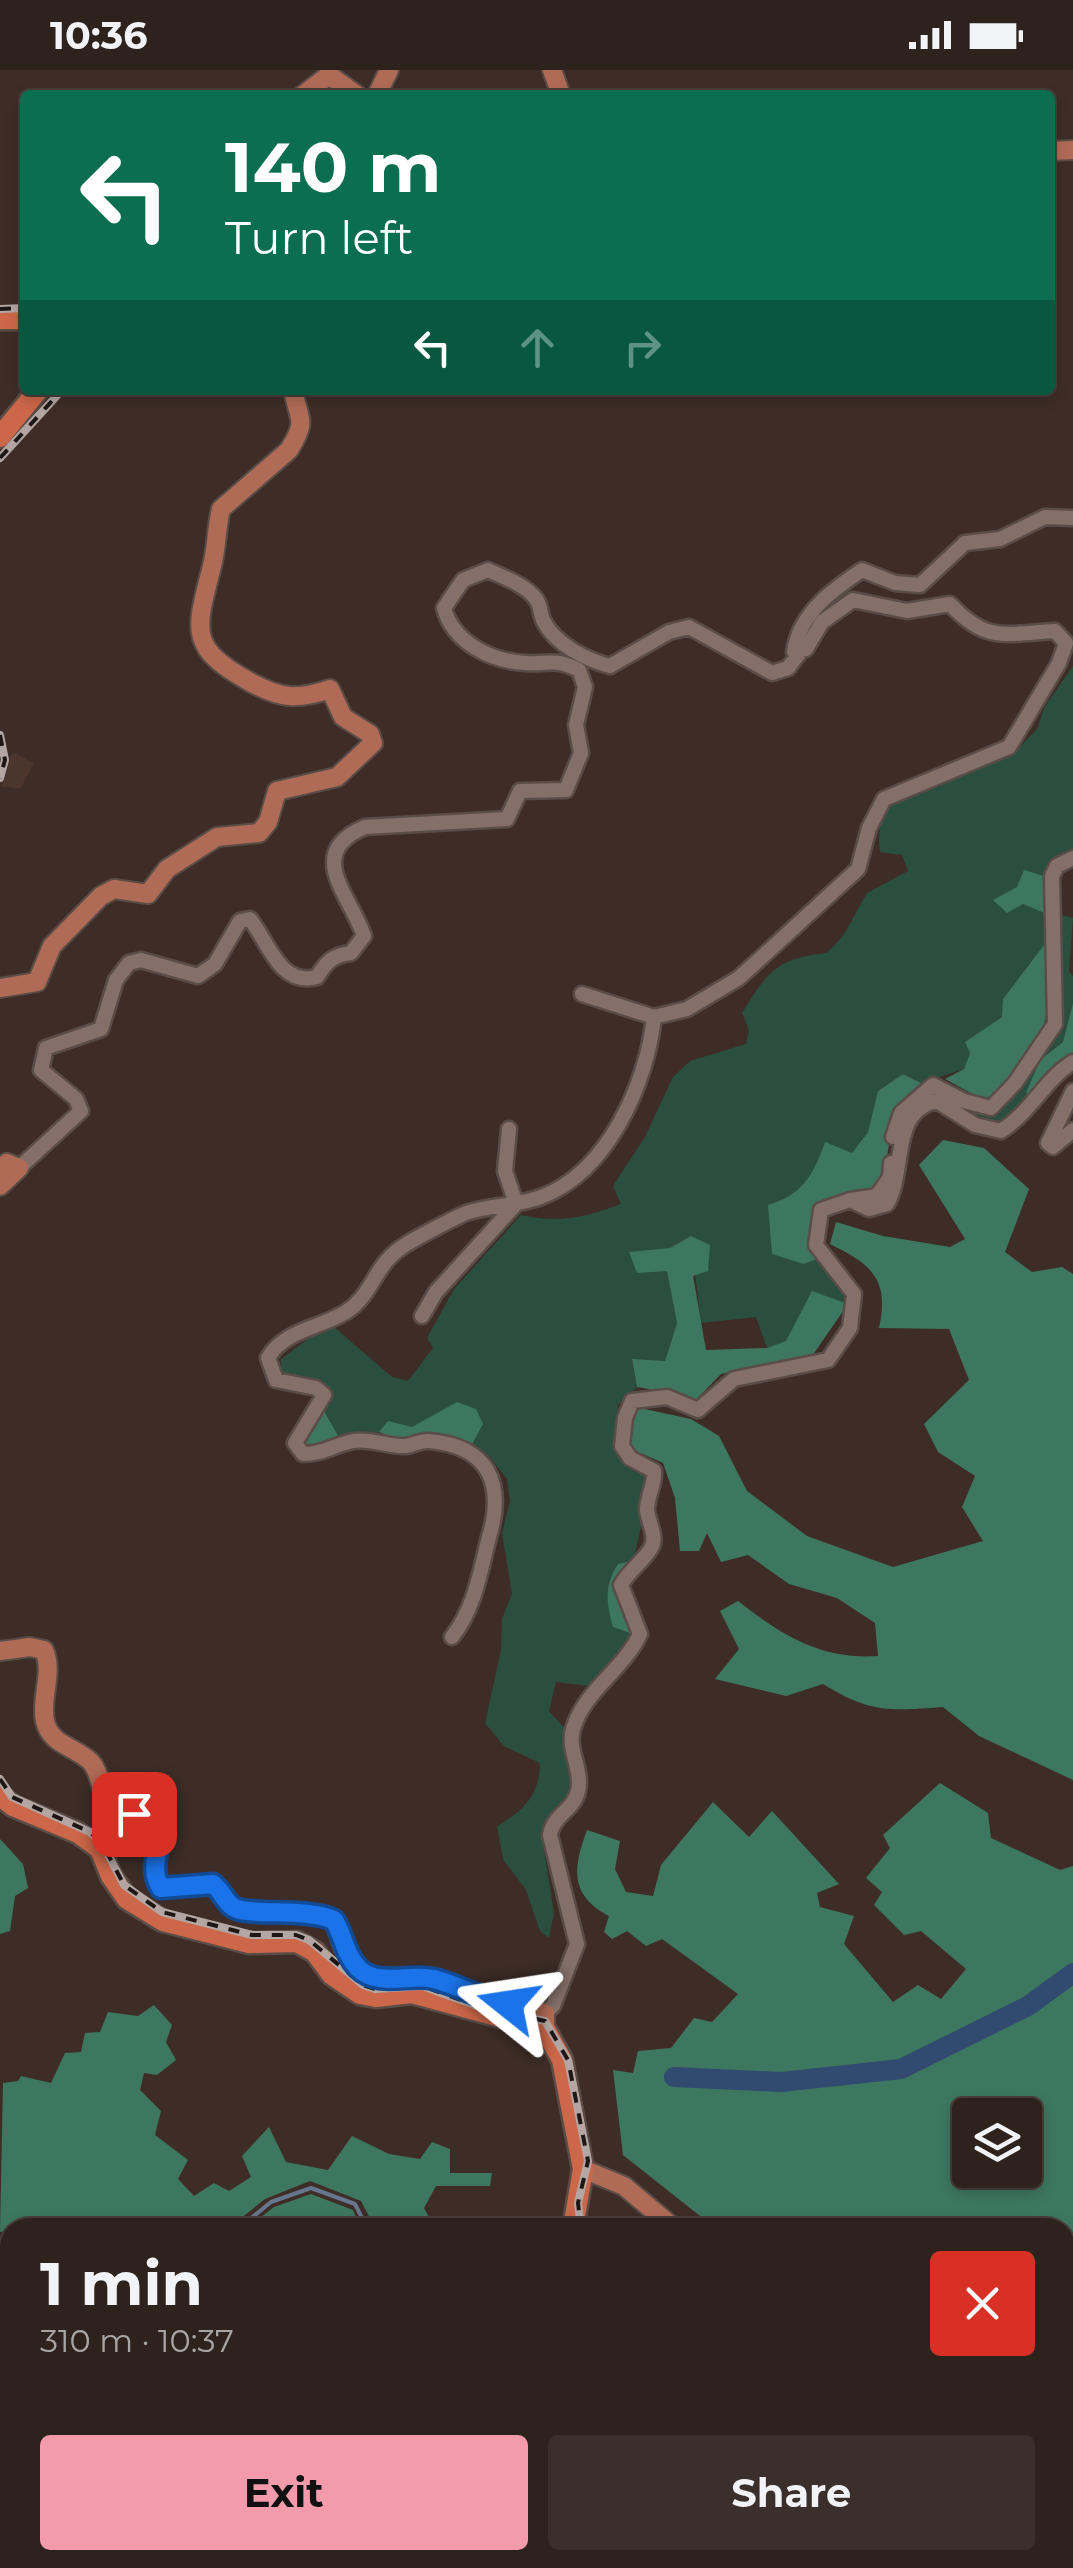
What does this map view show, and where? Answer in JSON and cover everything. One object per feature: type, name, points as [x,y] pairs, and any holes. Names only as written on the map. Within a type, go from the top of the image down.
[{"type":"highway","points":[[0,437],[34,395]]},
{"type":"highway","points":[[0,1796],[13,1806],[78,1833],[100,1848],[127,1899],[163,1921],[248,1943],[297,1942],[316,1952],[346,1987],[360,1994],[376,1997],[412,1993],[545,2021],[562,2060],[583,2170],[574,2217]]},
{"type":"main road","points":[[310,90],[329,75],[350,90]]},
{"type":"main road","points":[[0,988],[37,982],[52,946],[101,896],[114,889],[148,894],[166,869],[217,836],[259,832],[268,822],[277,792],[337,777],[373,743],[370,734],[344,716],[330,689],[290,700],[274,694],[217,662],[200,637],[199,608],[212,568],[221,509],[289,450],[303,416],[295,395]]},
{"type":"main road","points":[[0,1186],[9,1169]]},
{"type":"main road","points":[[0,1652],[30,1647],[44,1650],[50,1662],[43,1709],[46,1726],[64,1748],[90,1760],[110,1806],[158,1825],[161,1838],[154,1865],[161,1888],[213,1884],[229,1905],[243,1912],[282,1909],[323,1915],[334,1920],[343,1947],[361,1972],[379,1978],[436,1980],[545,2021]]},
{"type":"main road","points":[[583,2170],[624,2186],[662,2218]]},
{"type":"street","points":[[802,650],[794,652],[796,638],[808,616],[836,588],[862,570],[895,583],[920,585],[964,543],[1000,538],[1044,517],[1073,518]]},
{"type":"street","points":[[9,1169],[81,1111],[76,1098],[41,1070],[46,1048],[101,1030],[116,980],[128,963],[141,960],[198,976],[214,964],[240,920],[250,919],[287,974],[304,980],[317,976],[325,963],[350,952],[364,936],[335,880],[334,859],[349,834],[366,827],[506,819],[520,791],[566,790],[581,753],[576,725],[585,688],[579,670],[555,658],[524,663],[463,642],[449,628],[444,608],[463,580],[488,570],[513,581],[536,599],[544,622],[556,638],[590,661],[610,666],[669,632],[689,628],[772,674],[788,668],[822,622],[853,600],[906,610],[950,604],[972,628],[998,634],[1055,631],[1066,643],[1059,663],[1009,747],[884,800],[869,828],[858,869],[739,978],[687,1009],[654,1017],[582,994]]},
{"type":"street","points":[[545,2021],[577,1944],[550,1835],[552,1822],[573,1802],[578,1790],[570,1740],[574,1724],[598,1687],[640,1634],[622,1585],[630,1567],[650,1551],[654,1540],[647,1512],[655,1487],[654,1471],[630,1458],[622,1446],[625,1418],[632,1401],[667,1396],[698,1410],[734,1378],[828,1360],[850,1328],[854,1294],[822,1256],[816,1226],[821,1210],[877,1196],[890,1177],[892,1139],[901,1113],[915,1096],[933,1084],[964,1101],[991,1108],[1015,1083],[1054,1024],[1052,876],[1057,866],[1073,858]]},
{"type":"street","points":[[452,1637],[471,1606],[494,1522],[498,1496],[491,1472],[473,1456],[426,1440],[405,1446],[357,1440],[322,1454],[302,1454],[295,1443],[324,1395],[316,1388],[276,1380],[268,1358],[274,1348],[295,1334],[360,1302],[382,1262],[409,1242],[467,1213],[516,1204],[573,1181],[600,1150],[639,1084],[650,1052],[654,1017]]},
{"type":"street","points":[[850,1200],[869,1210],[887,1204],[900,1172],[905,1128],[928,1102],[937,1100],[975,1124],[1001,1131],[1020,1118],[1057,1074],[1073,1062]]},
{"type":"street","points":[[1073,1091],[1048,1143],[1053,1147],[1073,1130]]},
{"type":"street","points":[[509,1129],[506,1171],[516,1204]]},
{"type":"street","points":[[422,1316],[436,1292],[516,1204]]},
{"type":"shaded area","points":[[16,753],[34,764],[20,789],[1,786],[11,755]]},
{"type":"green space","points":[[1073,666],[1073,854],[1023,904],[1044,913],[1047,941],[1003,999],[1003,1016],[966,1042],[970,1053],[964,1069],[921,1083],[903,1074],[879,1090],[868,1132],[852,1153],[825,1143],[817,1167],[796,1197],[804,1264],[817,1259],[849,1294],[848,1304],[796,1324],[787,1341],[767,1348],[756,1317],[701,1323],[691,1236],[670,1248],[667,1270],[677,1323],[665,1361],[632,1360],[637,1387],[618,1405],[617,1447],[644,1467],[641,1528],[613,1627],[632,1634],[626,1651],[589,1686],[556,1682],[549,1711],[567,1731],[574,1784],[571,1798],[542,1837],[554,1913],[549,1938],[540,1931],[526,1890],[503,1859],[497,1826],[515,1814],[534,1793],[540,1763],[504,1746],[485,1723],[501,1650],[502,1619],[512,1594],[502,1533],[510,1501],[507,1479],[489,1456],[471,1446],[388,1422],[379,1432],[340,1439],[324,1411],[330,1400],[327,1391],[281,1372],[281,1359],[316,1333],[334,1327],[392,1377],[408,1381],[433,1348],[427,1338],[454,1289],[521,1215],[571,1218],[621,1204],[613,1186],[645,1137],[673,1077],[690,1061],[746,1044],[749,1030],[742,1013],[767,977],[785,963],[827,953],[843,936],[867,893],[908,871],[902,855],[880,852],[881,822],[892,803],[898,796],[1017,750],[1037,729],[1045,706]]},
{"type":"green space","points":[[1024,870],[1047,877],[1044,913],[1023,904],[1007,913],[993,900],[1017,887]]},
{"type":"green space","points":[[1057,914],[1073,918],[1069,971],[1073,976],[1073,1003],[1063,1042],[1040,1060],[1027,1093],[1037,1100],[998,1126],[923,1104],[892,1175],[895,1133],[935,1089],[963,1105],[1049,1035]]},
{"type":"green space","points":[[1047,941],[1048,991],[1042,1031],[1024,1066],[989,1103],[945,1079],[964,1069],[970,1053],[965,1042],[1002,1017],[1003,999]]},
{"type":"green space","points":[[1073,1003],[1073,1057],[1037,1100],[1026,1093],[1040,1060],[1063,1042]]},
{"type":"green space","points":[[903,1074],[921,1083],[896,1117],[881,1184],[837,1199],[816,1211],[811,1221],[811,1237],[817,1259],[804,1264],[772,1254],[768,1205],[798,1190],[816,1165],[825,1142],[852,1153],[868,1132],[878,1091]]},
{"type":"green space","points":[[943,1140],[984,1148],[1029,1189],[1005,1252],[1032,1272],[1062,1267],[1073,1274],[1073,1780],[979,1736],[943,1707],[880,1708],[823,1684],[786,1696],[715,1679],[739,1649],[720,1611],[738,1601],[786,1634],[838,1654],[878,1656],[875,1623],[837,1598],[789,1584],[748,1555],[721,1562],[707,1533],[699,1551],[680,1551],[675,1498],[663,1463],[629,1448],[628,1419],[640,1408],[691,1419],[719,1436],[747,1491],[807,1536],[893,1567],[983,1541],[962,1507],[975,1476],[938,1452],[924,1424],[969,1380],[949,1329],[879,1328],[882,1297],[874,1275],[830,1244],[836,1222],[883,1236],[950,1247],[965,1239],[919,1165]]},
{"type":"green space","points":[[691,1236],[710,1245],[708,1271],[693,1276],[706,1350],[767,1348],[786,1341],[812,1291],[848,1304],[812,1356],[721,1374],[695,1401],[684,1395],[637,1387],[632,1359],[665,1361],[677,1323],[667,1271],[637,1273],[629,1252],[670,1248]]},
{"type":"green space","points":[[457,1402],[476,1409],[483,1424],[471,1446],[428,1433],[404,1442],[379,1432],[388,1421],[412,1427]]},
{"type":"green space","points":[[324,1411],[340,1439],[305,1451],[300,1441],[314,1414]]},
{"type":"green space","points":[[632,1561],[618,1583],[632,1634],[613,1627],[608,1594],[618,1564]]},
{"type":"green space","points":[[940,1783],[988,1813],[991,1838],[1060,1870],[1073,1866],[1073,1968],[1024,2002],[899,2062],[780,2075],[675,2073],[667,2077],[674,2082],[782,2086],[903,2072],[1031,2009],[1073,1979],[1073,2218],[703,2218],[623,2155],[613,2070],[633,2073],[638,2051],[671,2048],[694,2018],[712,2022],[738,1994],[662,1939],[646,1946],[627,1931],[612,1939],[604,1932],[609,1916],[587,1899],[578,1879],[587,1830],[620,1841],[615,1869],[626,1892],[653,1896],[661,1865],[713,1802],[749,1837],[772,1811],[839,1884],[817,1893],[820,1907],[854,1916],[844,1944],[893,2002],[918,1985],[941,1999],[966,1969],[921,1931],[904,1935],[874,1905],[882,1892],[866,1878],[890,1848],[883,1835]]},
{"type":"green space","points":[[0,1839],[23,1864],[28,1888],[15,1896],[10,1931],[0,1934]]},
{"type":"green space","points":[[154,2005],[172,2025],[166,2042],[176,2060],[157,2075],[144,2073],[140,2090],[161,2111],[155,2135],[188,2160],[178,2179],[194,2196],[214,2183],[229,2191],[251,2177],[242,2156],[269,2127],[286,2162],[328,2170],[352,2136],[389,2154],[420,2159],[432,2142],[450,2149],[450,2173],[492,2173],[490,2186],[436,2186],[424,2208],[429,2218],[370,2218],[361,2201],[310,2181],[265,2199],[241,2218],[0,2218],[3,2083],[18,2081],[21,2076],[51,2083],[65,2053],[81,2052],[85,2033],[100,2032],[108,2012],[138,2016]]},
{"type":"green space","points":[[311,2194],[353,2210],[356,2218],[260,2218],[274,2207]]},
{"type":"waterway","points":[[674,2077],[781,2082],[901,2069],[1028,2006],[1073,1973]]},
{"type":"waterway","points":[[251,2218],[271,2202],[311,2188],[355,2204],[362,2218]]},
{"type":"railway","points":[[0,309],[20,308]]},
{"type":"railway","points":[[0,458],[57,395]]},
{"type":"railway","points":[[0,735],[5,760],[0,778]]},
{"type":"railway","points":[[0,1779],[12,1797],[90,1832],[103,1845],[124,1885],[162,1912],[252,1935],[296,1935],[309,1940],[363,1985],[375,1989],[422,1986],[480,2007],[545,2021],[568,2060],[588,2161],[578,2203],[580,2218]]},
{"type":"route","points":[[134,1814],[150,1818],[158,1825],[161,1838],[154,1865],[155,1879],[161,1888],[175,1890],[198,1882],[213,1884],[222,1890],[229,1905],[243,1912],[282,1909],[323,1915],[334,1920],[341,1930],[343,1947],[361,1972],[379,1978],[436,1980],[476,1998],[508,2004]]}]
